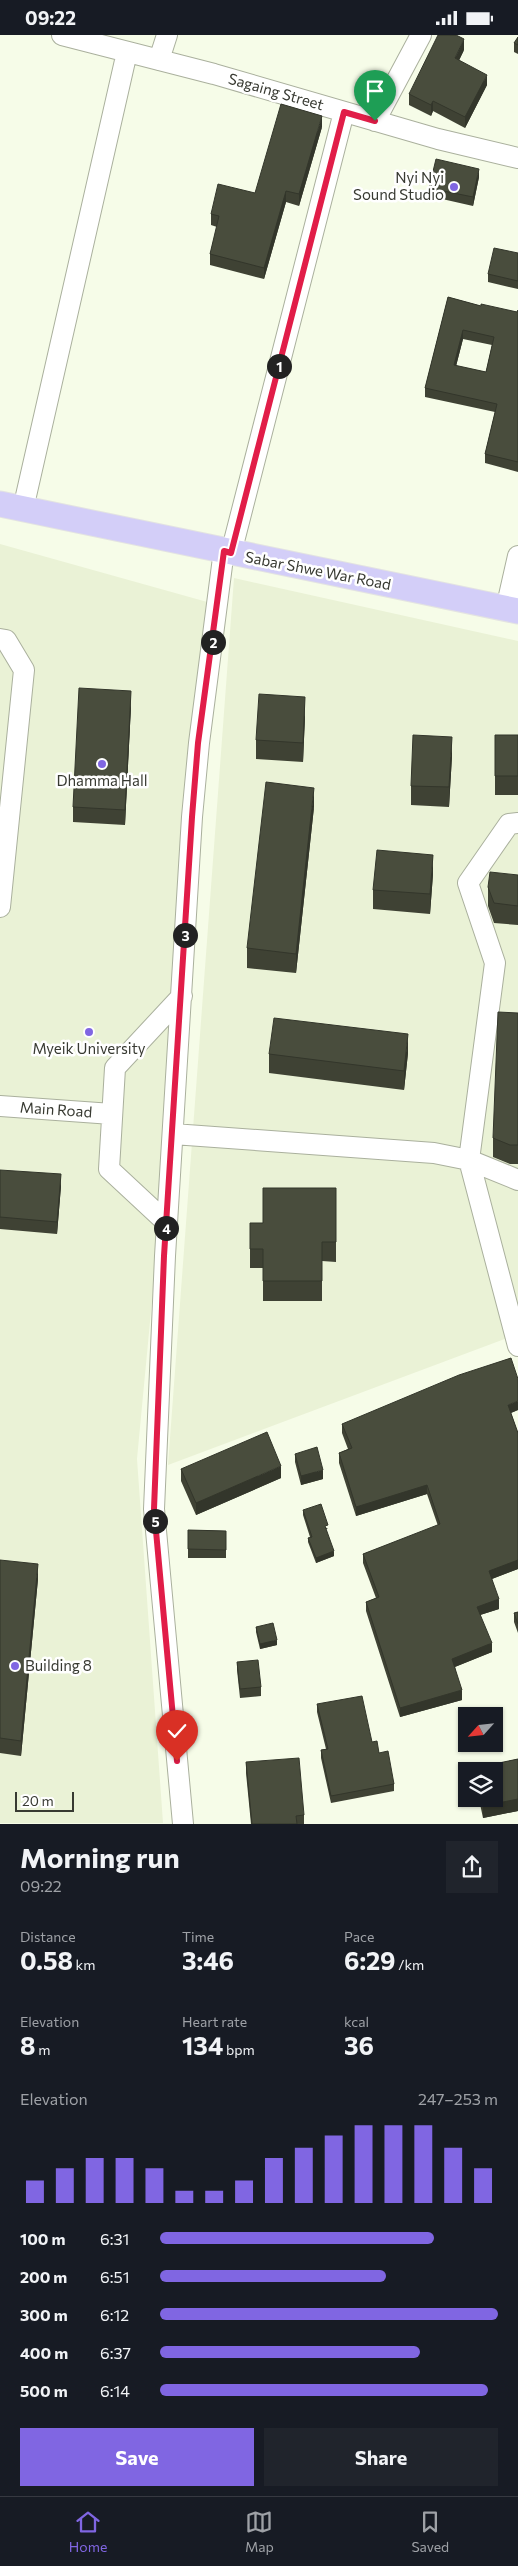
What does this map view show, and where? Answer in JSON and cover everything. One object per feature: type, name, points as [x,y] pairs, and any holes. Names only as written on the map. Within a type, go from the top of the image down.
[{"type":"main road","name":"Sabar Shwe War Road","points":[[11,507],[512,610]]},
{"type":"street","name":"Sagaing Street","points":[[62,35],[159,60],[375,121],[518,158]]},
{"type":"street","points":[[159,60],[167,35]]},
{"type":"street","points":[[375,121],[421,35]]},
{"type":"street","points":[[11,507],[127,52]]},
{"type":"street","points":[[183,1823],[154,1509],[167,1223],[198,743],[228,552],[344,112]]},
{"type":"street","points":[[512,610],[518,556]]},
{"type":"street","points":[[0,639],[6,640],[24,670],[0,907]]},
{"type":"street","points":[[518,823],[509,824],[468,883],[495,963],[469,1161],[518,1346]]},
{"type":"street","points":[[167,1223],[109,1169],[115,1068],[182,996]]},
{"type":"street","name":"Main Road","points":[[0,1106],[112,1114]]},
{"type":"street","points":[[173,1134],[434,1153],[469,1161],[518,1180]]},
{"type":"shaded area","name":"Myeik University","points":[[0,544],[218,605],[137,1459],[163,1823],[0,1823]]},
{"type":"shaded area","points":[[234,578],[518,641],[518,1334],[168,1465]]},
{"type":"building","points":[[438,35],[456,35],[464,39],[455,58],[487,75],[465,117],[433,101],[431,105],[409,94]]},
{"type":"building","points":[[518,37],[518,45],[514,43]]},
{"type":"building","points":[[281,104],[322,116],[299,194],[286,191],[264,268],[210,254],[219,216],[211,214],[218,184],[255,193]]},
{"type":"building","name":"Nyi Nyi Sound Studio","points":[[436,159],[479,169],[473,197],[429,188]]},
{"type":"building","points":[[494,248],[518,253],[518,281],[488,274]]},
{"type":"building","points":[[448,297],[481,306],[481,304],[517,312],[518,310],[518,462],[485,454],[497,404],[425,388]],"holes":[[[463,330],[494,337],[486,372],[454,365]]]},
{"type":"building","name":"Dhamma Hall","points":[[79,688],[131,691],[125,810],[73,807]]},
{"type":"building","points":[[259,694],[305,697],[303,743],[256,740]]},
{"type":"building","points":[[413,735],[452,737],[449,787],[411,786]]},
{"type":"building","points":[[495,735],[518,735],[518,776],[495,776]]},
{"type":"building","points":[[266,782],[314,788],[296,954],[247,948]]},
{"type":"building","points":[[377,850],[433,855],[430,894],[373,890]]},
{"type":"building","points":[[490,872],[518,875],[518,906],[494,903],[488,887]]},
{"type":"building","points":[[498,1012],[518,1013],[518,1145],[510,1145],[493,1138]]},
{"type":"building","points":[[274,1018],[408,1034],[404,1071],[269,1054]]},
{"type":"building","points":[[0,1170],[61,1174],[57,1222],[0,1217]]},
{"type":"building","points":[[263,1188],[336,1188],[336,1242],[322,1242],[322,1281],[263,1281],[263,1249],[250,1249],[250,1223],[263,1223]]},
{"type":"building","points":[[511,1358],[518,1379],[518,1401],[508,1405],[518,1433],[518,1560],[489,1571],[499,1599],[477,1607],[492,1643],[452,1659],[462,1690],[400,1708],[366,1602],[379,1597],[363,1554],[440,1524],[427,1485],[356,1507],[339,1453],[352,1448],[342,1424],[459,1375]]},
{"type":"building","points":[[267,1432],[281,1466],[196,1503],[181,1469]]},
{"type":"building","points":[[317,1447],[323,1470],[301,1476],[295,1454]]},
{"type":"building","points":[[321,1504],[328,1525],[325,1526],[334,1551],[316,1558],[308,1538],[312,1537],[303,1510]]},
{"type":"building","points":[[188,1530],[226,1531],[226,1550],[188,1549]]},
{"type":"building","name":"Building 8","points":[[0,1560],[38,1564],[21,1741],[0,1738]]},
{"type":"building","points":[[518,1612],[518,1624],[514,1613]]},
{"type":"building","points":[[273,1623],[277,1640],[260,1644],[256,1627]]},
{"type":"building","points":[[258,1660],[261,1687],[240,1689],[237,1662]]},
{"type":"building","points":[[362,1696],[372,1742],[377,1741],[379,1753],[388,1751],[394,1784],[331,1796],[321,1750],[328,1749],[317,1704]]},
{"type":"building","points":[[299,1758],[304,1815],[296,1816],[297,1824],[252,1824],[246,1762]]},
{"type":"building","points":[[518,1759],[518,1799],[503,1802],[503,1762]]},
{"type":"place","name":"Nyi Nyi Sound Studio","points":[[454,187]]},
{"type":"place","name":"Dhamma Hall","points":[[102,764]]},
{"type":"place","name":"Myeik University","points":[[89,1032]]},
{"type":"place","name":"Building 8","points":[[15,1666]]},
{"type":"route","points":[[177,1761],[154,1509],[164,1256],[198,743],[224,551],[231,553],[344,112],[375,121]]}]
